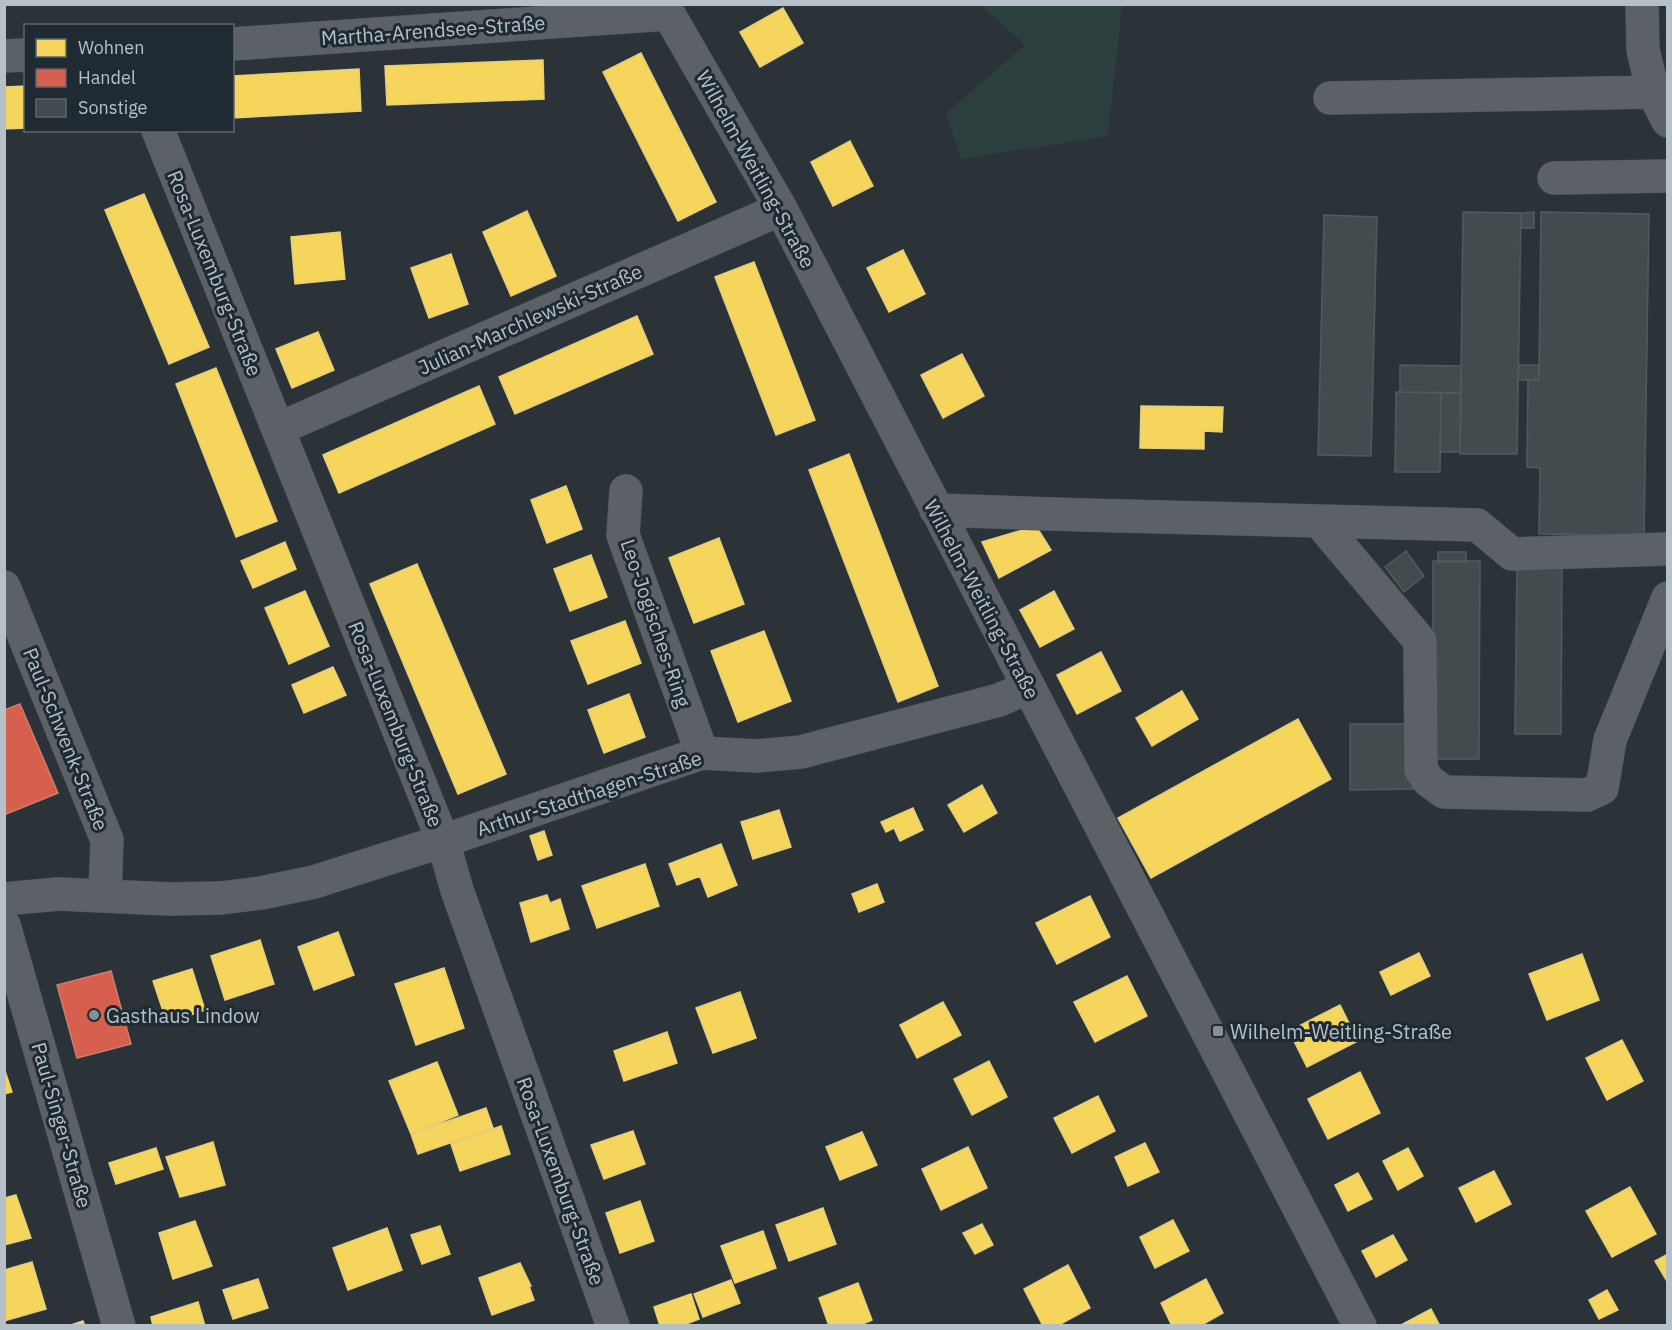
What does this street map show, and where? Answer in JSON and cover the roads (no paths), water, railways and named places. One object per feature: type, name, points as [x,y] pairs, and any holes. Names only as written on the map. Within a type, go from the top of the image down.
[{"type":"street","points":[[1330,98],[1660,107],[1643,50],[1642,4]]},
{"type":"street","name":"Martha-Arendsee-Straße","points":[[234,44],[666,9]]},
{"type":"street","name":"Wilhelm-Weitling-Straße","points":[[666,9],[781,209],[1360,1326]]},
{"type":"street","points":[[4,56],[24,55]]},
{"type":"street","name":"Rosa-Luxemburg-Straße","points":[[159,132],[443,841],[457,890],[613,1326]]},
{"type":"street","points":[[1554,178],[1668,176]]},
{"type":"street","name":"Julian-Marchlewski-Straße","points":[[278,429],[781,209]]},
{"type":"street","name":"Leo-Jogisches-Ring","points":[[626,491],[623,535],[702,753]]},
{"type":"street","points":[[936,510],[1477,525],[1512,554],[1668,549]]},
{"type":"street","points":[[1319,521],[1420,641],[1421,770],[1429,781],[1444,792],[1587,795],[1602,788],[1610,740],[1668,598]]},
{"type":"street","name":"Paul-Schwenk-Straße","points":[[4,587],[107,840],[105,896]]},
{"type":"street","name":"Arthur-Stadthagen-Straße","points":[[4,899],[58,894],[170,899],[221,898],[261,893],[314,882],[702,753],[757,756],[801,752],[999,700],[1029,687]]},
{"type":"street","name":"Paul-Singer-Straße","points":[[4,925],[119,1326]]},
{"type":"place","name":"Gasthaus Lindow","points":[[94,1015]]},
{"type":"place","name":"Wilhelm-Weitling-Straße","points":[[1218,1031]]}]
